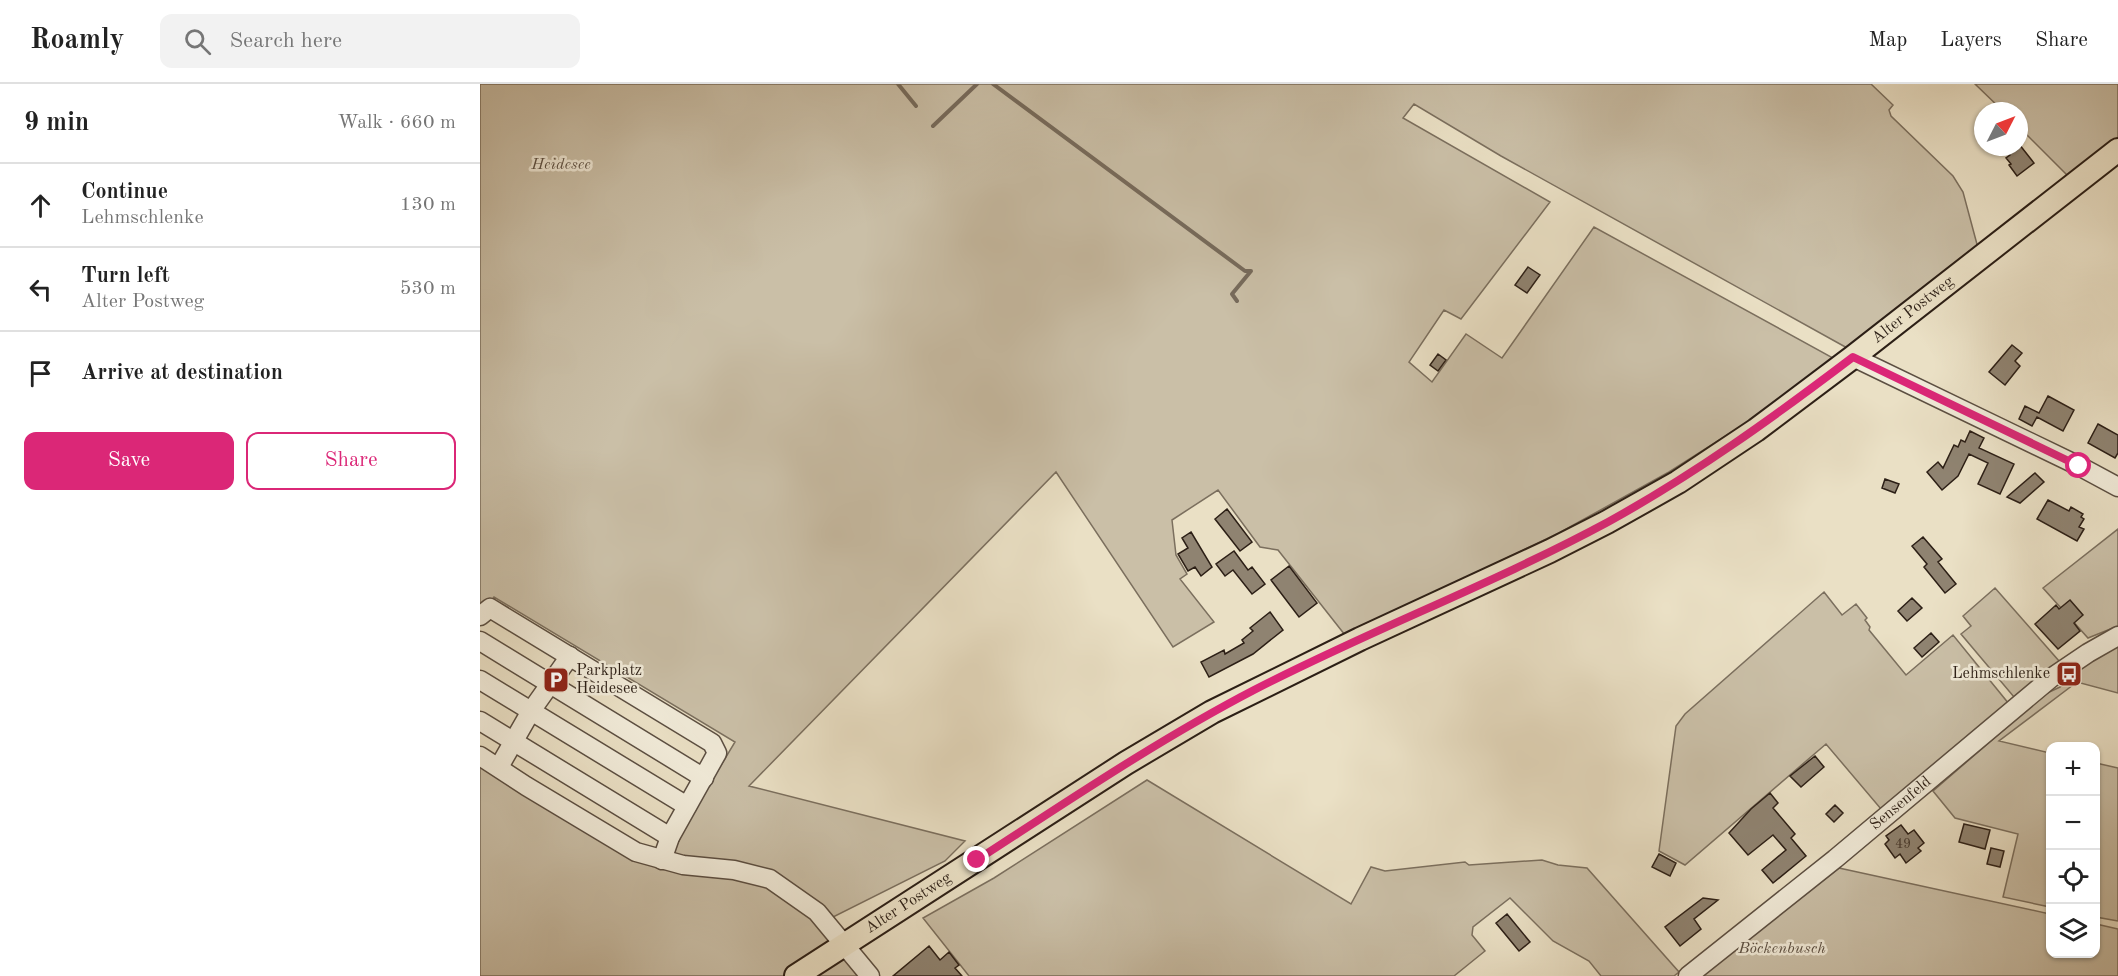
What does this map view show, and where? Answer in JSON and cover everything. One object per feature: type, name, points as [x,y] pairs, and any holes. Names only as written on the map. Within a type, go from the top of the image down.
[{"type":"main road","name":"Alter Postweg","points":[[796,976],[1126,763],[1212,712],[1360,639],[1550,551],[1660,492],[1756,430],[2118,150]]},
{"type":"street","points":[[1853,357],[2118,487]]},
{"type":"street","points":[[480,616],[490,608],[712,743],[717,753],[670,837],[662,860]]},
{"type":"street","name":"Sensenfeld","points":[[1688,976],[1835,859],[2051,678],[2118,636]]},
{"type":"street","points":[[480,641],[704,778]]},
{"type":"street","points":[[499,767],[531,711],[570,656]]},
{"type":"street","points":[[480,681],[687,806]]},
{"type":"street","points":[[480,721],[670,837]]},
{"type":"street","points":[[480,756],[636,852],[683,865],[734,870],[770,879],[817,912],[870,976]]},
{"type":"green space","name":"Heidesee","points":[[480,84],[1871,84],[1893,105],[1889,110],[1891,116],[1953,176],[1963,192],[1978,248],[1849,349],[1501,156],[1414,104],[1403,118],[1550,202],[1461,319],[1444,310],[1409,362],[1432,382],[1466,334],[1502,358],[1594,227],[1833,358],[1751,420],[1669,472],[1559,533],[1345,635],[1278,550],[1260,547],[1218,490],[1172,520],[1176,555],[1187,574],[1180,579],[1214,622],[1173,647],[1056,472],[749,786],[965,841],[945,861],[817,925],[858,976],[480,976],[480,752],[664,860],[735,742],[494,597],[480,617]]},
{"type":"green space","points":[[1975,84],[2118,84],[2118,137],[2068,176],[2028,136],[2028,102],[1994,102]]},
{"type":"green space","points":[[2118,529],[2118,626],[2088,638],[2043,588]]},
{"type":"green space","points":[[1995,588],[2059,661],[2014,697],[1961,634],[1971,626],[1963,616]]},
{"type":"green space","points":[[1824,592],[1842,615],[1856,604],[1867,618],[1865,620],[1870,627],[1869,630],[1906,675],[1953,635],[2009,704],[1881,809],[1826,744],[1685,865],[1659,851],[1676,726],[1685,714]]},
{"type":"green space","points":[[2118,644],[2118,693],[2077,682],[1999,741],[2046,752],[2046,906],[2003,897],[2018,834],[1955,818],[1933,791],[2045,694],[2060,687],[2082,667]]},
{"type":"green space","points":[[2100,764],[2118,768],[2118,921],[2100,918]]},
{"type":"green space","points":[[1147,780],[1351,904],[1371,867],[1385,871],[1465,862],[1469,865],[1542,860],[1558,865],[1587,868],[1679,972],[1674,976],[1601,976],[1589,961],[1553,941],[1510,898],[1473,927],[1472,935],[1485,951],[1454,976],[969,976],[923,918],[994,878]]},
{"type":"green space","name":"Böckenbusch","points":[[1839,868],[2046,913],[2046,958],[2100,958],[2100,925],[2118,929],[2118,976],[1701,976]]},
{"type":"building","points":[[2028,155],[2034,163],[2017,176],[2006,158]]},
{"type":"building","points":[[1528,267],[1540,275],[1527,293],[1515,285]]},
{"type":"building","points":[[2012,345],[2022,353],[2015,361],[2020,366],[2005,385],[1989,372]]},
{"type":"building","points":[[1438,354],[1446,360],[1438,371],[1430,365]]},
{"type":"building","points":[[2048,396],[2074,410],[2063,431],[2037,417],[2032,426],[2019,419],[2025,406],[2039,413]]},
{"type":"building","points":[[2098,424],[2118,435],[2118,453],[2115,458],[2088,443]]},
{"type":"building","points":[[1970,431],[1984,438],[1979,448],[2014,464],[2000,494],[1978,484],[1988,463],[1969,454],[1958,476],[1942,490],[1927,472],[1938,462],[1943,468],[1954,445],[1958,447],[1961,440],[1965,442]]},
{"type":"building","points":[[2035,473],[2044,482],[2020,503],[2007,497]]},
{"type":"building","points":[[1885,479],[1899,484],[1895,493],[1882,488]]},
{"type":"building","points":[[2048,500],[2069,511],[2071,507],[2083,514],[2081,517],[2084,519],[2079,527],[2084,529],[2077,541],[2037,519]]},
{"type":"building","points":[[1227,509],[1252,542],[1240,551],[1215,519]]},
{"type":"building","points":[[1191,532],[1212,567],[1201,576],[1195,567],[1188,571],[1178,554],[1188,548],[1182,538]]},
{"type":"building","points":[[1923,537],[1942,559],[1938,562],[1956,584],[1945,593],[1924,567],[1927,564],[1912,546]]},
{"type":"building","points":[[1234,551],[1248,570],[1252,567],[1265,584],[1252,594],[1233,570],[1225,576],[1216,564]]},
{"type":"building","points":[[1289,566],[1317,603],[1299,617],[1271,580]]},
{"type":"building","points":[[1912,598],[1922,608],[1907,621],[1898,611]]},
{"type":"building","points":[[2070,600],[2083,615],[2074,623],[2080,631],[2058,649],[2035,624],[2056,605],[2059,609]]},
{"type":"building","points":[[1270,612],[1283,630],[1253,654],[1209,677],[1201,662],[1224,650],[1225,654],[1244,643],[1242,640],[1253,631],[1250,628]]},
{"type":"building","points":[[1931,633],[1939,642],[1922,657],[1914,648]]},
{"type":"building","points":[[1815,756],[1824,767],[1801,787],[1790,776]]},
{"type":"building","points":[[1770,793],[1778,803],[1773,808],[1795,834],[1791,838],[1806,856],[1773,883],[1762,870],[1786,850],[1773,835],[1748,855],[1729,833],[1751,809]]},
{"type":"building","points":[[1835,805],[1843,813],[1834,822],[1826,814]]},
{"type":"building","points":[[1964,824],[1990,830],[1985,849],[1959,842]]},
{"type":"building","points":[[1901,825],[1908,834],[1914,830],[1924,843],[1918,848],[1921,851],[1906,863],[1900,854],[1895,858],[1885,844],[1889,840],[1886,836]]},
{"type":"building","points":[[1991,848],[2004,851],[2000,867],[1987,864]]},
{"type":"building","points":[[1659,854],[1676,863],[1670,876],[1652,867]]},
{"type":"building","points":[[1703,898],[1718,900],[1694,919],[1701,929],[1680,946],[1665,927]]},
{"type":"building","points":[[1507,914],[1530,942],[1519,951],[1496,923]]},
{"type":"building","points":[[929,946],[940,960],[949,952],[959,965],[955,968],[962,976],[893,976]]},
{"type":"waterway","points":[[898,84],[916,106]]},
{"type":"waterway","points":[[933,126],[977,84]]},
{"type":"waterway","points":[[993,84],[1245,271],[1251,271],[1232,294],[1237,301]]},
{"type":"place","name":"Lehmschlenke","points":[[2069,674]]},
{"type":"place","name":"Parkplatz Heidesee","points":[[556,680]]},
{"type":"route","points":[[977,860],[1126,763],[1212,712],[1360,639],[1550,551],[1660,492],[1756,430],[1853,357],[2079,466]]}]
